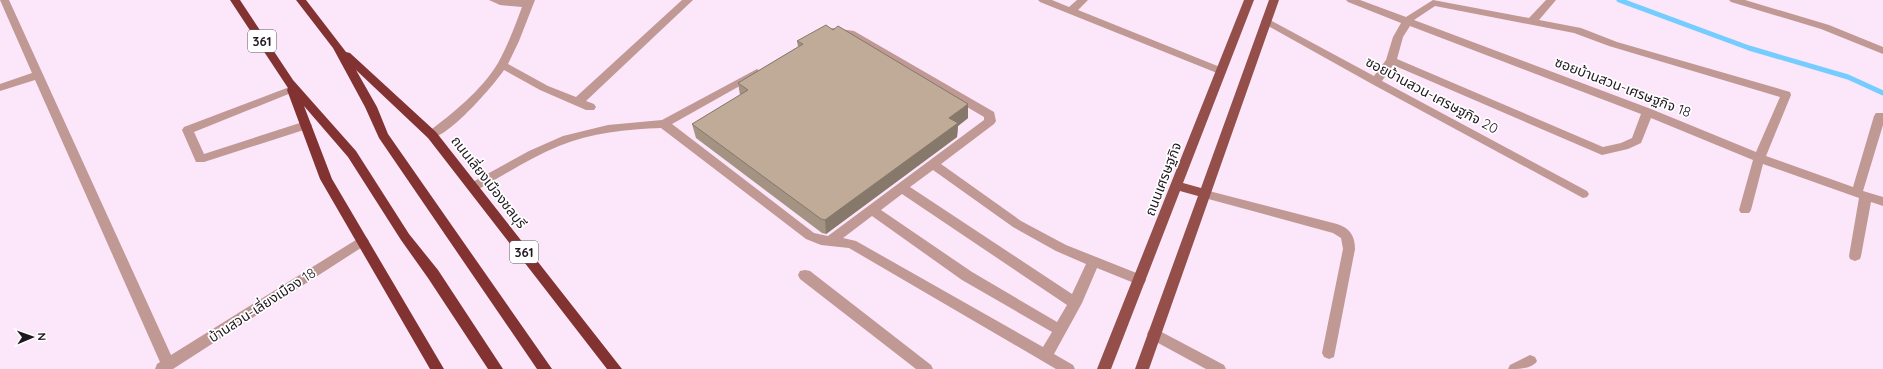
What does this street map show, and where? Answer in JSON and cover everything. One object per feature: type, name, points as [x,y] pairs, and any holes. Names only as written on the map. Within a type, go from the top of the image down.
[{"type":"highway","name":"361","points":[[235,0],[290,86],[352,154],[405,237],[433,274],[496,369]]},
{"type":"highway","name":"ถนนเลี่ยงเมืองชลบุรี","points":[[301,0],[338,47],[432,135],[615,369]]},
{"type":"highway","name":"ถนนเลี่ยงเมืองชลบุรี","points":[[338,47],[371,107],[383,135],[545,369]]},
{"type":"highway","name":"361","points":[[290,86],[326,179],[437,369]]},
{"type":"main road","name":"ถนนเศรษฐกิจ","points":[[1104,369],[1249,0]]},
{"type":"main road","points":[[1142,369],[1274,0]]},
{"type":"main road","points":[[1176,185],[1205,194]]},
{"type":"street","points":[[4,0],[165,367]]},
{"type":"street","points":[[432,135],[452,121],[495,76],[509,52],[529,2],[500,2],[494,0]]},
{"type":"street","points":[[578,102],[688,0]]},
{"type":"street","points":[[1043,0],[1221,72]]},
{"type":"street","points":[[1071,11],[1083,0]]},
{"type":"street","name":"ซอยบ้านสวน-เศรษฐกิจ 18","points":[[1351,0],[1408,20],[1647,112],[1759,158],[1883,202]]},
{"type":"street","points":[[1531,22],[1551,0]]},
{"type":"street","points":[[1734,0],[1825,27],[1883,51]]},
{"type":"street","points":[[1376,82],[1391,60],[1398,37],[1408,20],[1435,2],[1577,30],[1613,44],[1772,90],[1786,95],[1759,158],[1745,210]]},
{"type":"street","name":"ซอยบ้านสวน-เศรษฐกิจ 20","points":[[1266,22],[1583,194]]},
{"type":"street","points":[[822,36],[829,32],[839,31],[850,33],[990,115],[990,121],[832,240]]},
{"type":"street","points":[[1391,60],[1602,151],[1624,146],[1637,140],[1647,112]]},
{"type":"street","points":[[502,66],[544,88],[590,107]]},
{"type":"street","points":[[473,187],[553,144],[572,137],[644,124],[664,124],[767,66]]},
{"type":"street","points":[[0,88],[38,75]]},
{"type":"street","points":[[290,86],[188,130],[200,158],[306,125]]},
{"type":"street","points":[[1855,256],[1862,194],[1880,116]]},
{"type":"street","points":[[664,124],[810,236],[821,240],[832,240],[852,244],[1068,369]]},
{"type":"street","points":[[933,164],[1018,224],[1061,248],[1139,280]]},
{"type":"street","points":[[902,188],[1075,303]]},
{"type":"street","points":[[1205,194],[1338,229],[1346,233],[1349,239],[1349,250],[1329,353]]},
{"type":"street","points":[[872,210],[967,276],[1060,330]]},
{"type":"street","name":"บ้านสวน-เลี่ยงเมือง 18","points":[[165,367],[363,241]]},
{"type":"street","points":[[1046,356],[1075,303],[1093,262]]},
{"type":"street","points":[[804,275],[926,369]]},
{"type":"street","points":[[1154,334],[1219,369]]},
{"type":"street","points":[[1515,369],[1530,362]]},
{"type":"building","points":[[826,25],[833,30],[838,26],[968,104],[949,118],[958,123],[825,220],[821,219],[692,124],[748,90],[738,83],[803,44],[797,41]]},
{"type":"waterway","points":[[1619,0],[1749,48],[1848,77],[1883,93]]}]
